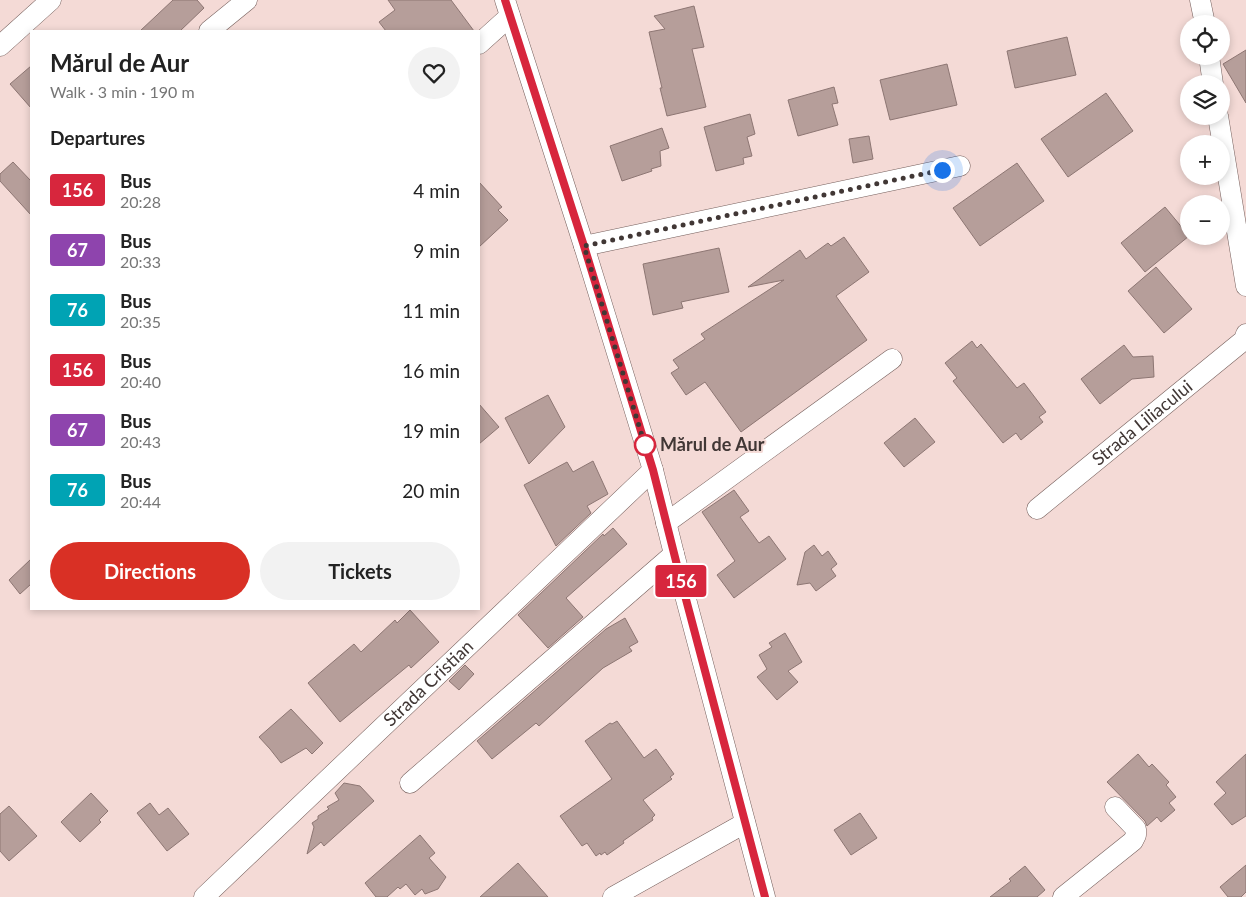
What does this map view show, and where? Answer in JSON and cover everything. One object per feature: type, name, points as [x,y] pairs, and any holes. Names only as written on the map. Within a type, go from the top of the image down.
[{"type":"street","points":[[0,46],[51,0]]},
{"type":"street","points":[[209,30],[247,0]]},
{"type":"street","points":[[1200,0],[1203,15]]},
{"type":"street","points":[[480,43],[507,8]]},
{"type":"street","points":[[507,8],[584,246],[653,470],[765,897]]},
{"type":"street","points":[[1219,125],[1246,286]]},
{"type":"street","points":[[584,246],[960,166]]},
{"type":"street","name":"Strada Liliacului","points":[[1037,509],[1245,340]]},
{"type":"street","points":[[666,523],[892,360]]},
{"type":"street","name":"Strada Cristian","points":[[204,897],[653,470]]},
{"type":"street","points":[[410,782],[674,554]]},
{"type":"street","points":[[1063,897],[1133,841],[1136,829],[1115,807]]},
{"type":"street","points":[[613,897],[745,823]]},
{"type":"building","points":[[173,0],[197,0],[204,8],[181,30],[141,30]]},
{"type":"building","points":[[388,0],[451,0],[473,30],[385,30],[379,22],[395,10]]},
{"type":"building","points":[[694,6],[704,47],[692,49],[706,107],[667,116],[649,32],[665,29],[654,16]]},
{"type":"building","points":[[1067,37],[1076,75],[1015,88],[1007,51]]},
{"type":"building","points":[[1246,50],[1246,103],[1224,65],[1230,65],[1230,60]]},
{"type":"building","points":[[947,64],[957,105],[890,120],[880,80]]},
{"type":"building","points":[[30,67],[30,107],[10,84]]},
{"type":"building","points":[[834,87],[838,103],[832,104],[838,125],[798,136],[788,100]]},
{"type":"building","points":[[1106,93],[1133,131],[1068,177],[1041,139]]},
{"type":"building","points":[[750,114],[755,134],[747,137],[752,156],[743,158],[744,164],[716,171],[704,127]]},
{"type":"building","points":[[662,128],[669,148],[660,151],[661,166],[622,181],[610,146]]},
{"type":"building","points":[[869,136],[873,159],[853,163],[849,139]]},
{"type":"building","points":[[13,162],[30,180],[30,214],[0,181],[0,174]]},
{"type":"building","points":[[1017,163],[1044,201],[980,246],[953,208]]},
{"type":"building","points":[[480,183],[502,207],[498,210],[508,220],[480,246]]},
{"type":"building","points":[[1165,207],[1180,225],[1180,243],[1145,272],[1121,243]]},
{"type":"building","points":[[844,237],[869,272],[836,296],[867,340],[741,432],[705,382],[686,395],[671,373],[679,368],[673,360],[705,339],[701,334],[784,280],[748,287],[800,250],[806,259],[828,243],[831,246]]},
{"type":"building","points":[[719,248],[729,292],[681,302],[683,308],[653,315],[643,264]]},
{"type":"building","points":[[1156,267],[1192,309],[1164,333],[1128,291]]},
{"type":"building","points":[[972,341],[977,348],[981,344],[1017,388],[1024,383],[1046,412],[1039,417],[1043,422],[1021,440],[1016,433],[1003,443],[953,381],[957,378],[945,363]]},
{"type":"building","points":[[1124,345],[1133,357],[1153,356],[1154,377],[1132,379],[1100,404],[1081,379]]},
{"type":"building","points":[[548,395],[565,427],[529,464],[505,418]]},
{"type":"building","points":[[480,405],[499,427],[480,443]]},
{"type":"building","points":[[915,418],[935,442],[904,467],[884,443]]},
{"type":"building","points":[[593,461],[608,494],[587,506],[591,513],[556,546],[524,485],[567,462],[573,472]]},
{"type":"building","points":[[734,490],[749,511],[740,517],[759,543],[769,536],[786,559],[734,598],[717,575],[735,561],[702,512]]},
{"type":"building","points":[[613,528],[627,544],[566,598],[583,617],[548,648],[518,615],[603,534],[604,536]]},
{"type":"building","points":[[814,545],[822,556],[828,551],[837,564],[831,569],[836,576],[816,591],[810,583],[797,585],[805,552]]},
{"type":"building","points":[[30,560],[30,585],[20,594],[9,580]]},
{"type":"building","points":[[410,610],[439,642],[411,668],[409,665],[340,722],[308,683],[354,644],[361,652],[395,620],[397,623]]},
{"type":"building","points":[[625,618],[638,642],[629,647],[632,651],[603,668],[539,726],[536,723],[492,759],[477,741],[606,629]]},
{"type":"building","points":[[785,633],[802,662],[788,671],[798,682],[777,700],[757,677],[767,669],[759,655],[772,647],[769,643]]},
{"type":"building","points":[[465,665],[474,674],[459,690],[449,681]]},
{"type":"building","points":[[291,709],[323,743],[312,754],[306,748],[281,763],[259,737]]},
{"type":"building","points":[[617,721],[644,758],[656,749],[674,774],[670,777],[672,779],[643,800],[655,815],[652,818],[653,820],[607,855],[605,852],[596,856],[587,843],[582,846],[560,816],[612,779],[585,741],[610,723],[612,724]]},
{"type":"building","points":[[1138,754],[1149,767],[1152,764],[1169,782],[1166,785],[1176,797],[1169,803],[1175,810],[1161,822],[1157,817],[1147,826],[1145,821],[1107,782]]},
{"type":"building","points":[[1246,754],[1246,816],[1232,825],[1214,804],[1226,793],[1216,782]]},
{"type":"building","points":[[344,783],[360,786],[374,801],[324,846],[321,842],[307,854],[314,827],[312,823],[318,819],[318,816],[329,809],[327,807],[339,800],[335,793]]},
{"type":"building","points":[[91,793],[108,811],[99,820],[101,822],[80,842],[61,822]]},
{"type":"building","points":[[150,803],[159,815],[168,808],[189,834],[167,851],[137,813]]},
{"type":"building","points":[[9,806],[37,836],[9,861],[0,851],[0,814]]},
{"type":"building","points":[[860,813],[877,838],[851,855],[834,830]]},
{"type":"building","points":[[420,835],[435,853],[429,858],[446,877],[438,889],[425,894],[422,889],[415,895],[406,884],[400,889],[398,887],[387,897],[376,897],[365,883]]},
{"type":"building","points":[[518,863],[548,897],[480,897]]},
{"type":"building","points":[[1246,865],[1246,892],[1241,897],[1228,897],[1220,887]]},
{"type":"building","points":[[1025,866],[1045,890],[1037,897],[990,897],[1011,881],[1009,879]]},
{"type":"bus line","name":"156","points":[[505,0],[653,470],[765,897]]},
{"type":"place","name":"Mărul de Aur","points":[[645,445]]},
{"type":"route","points":[[645,445],[647,452],[584,246],[942,170]]}]
